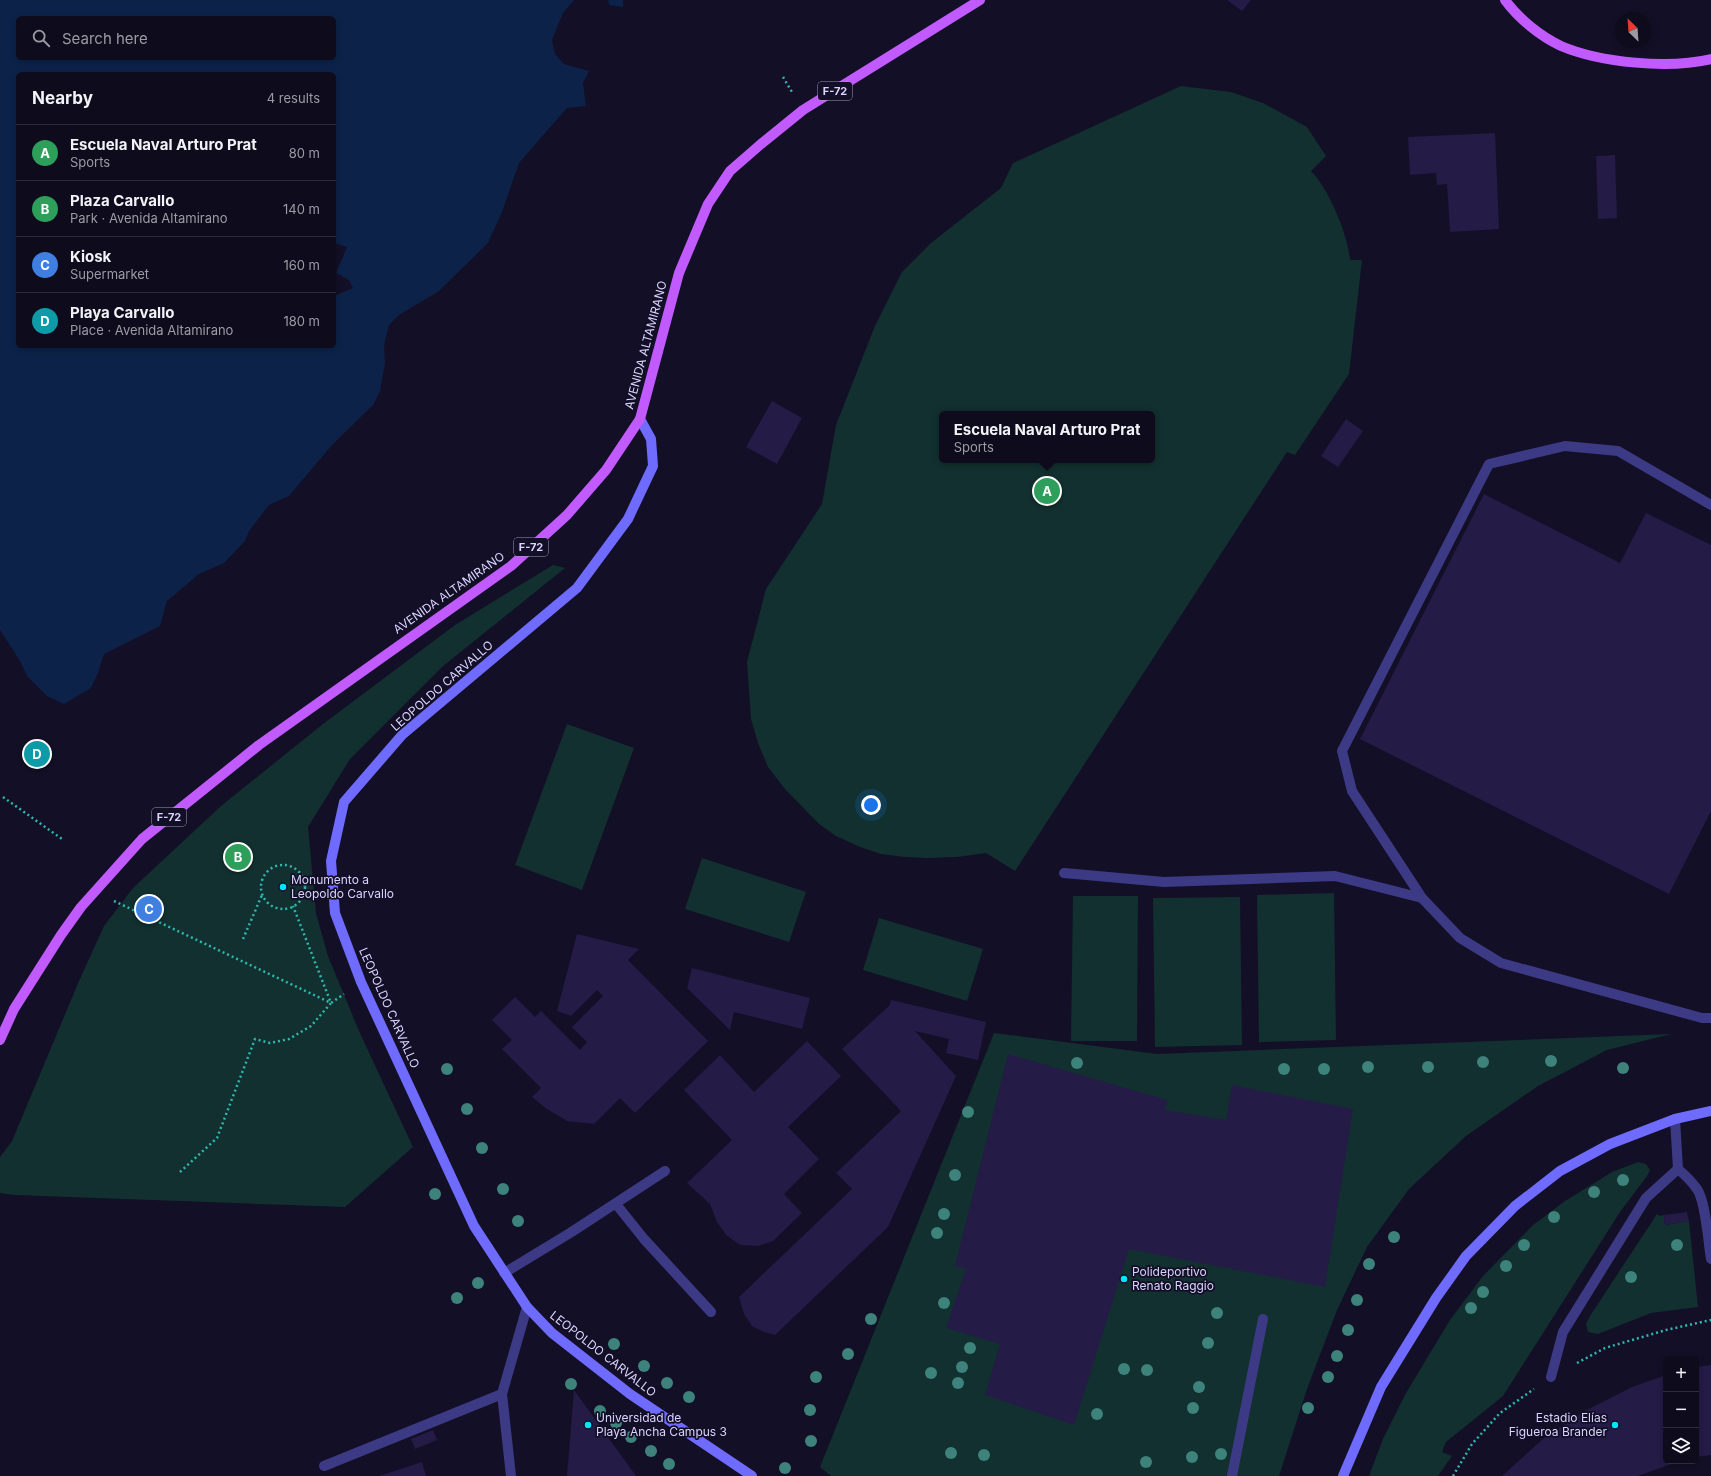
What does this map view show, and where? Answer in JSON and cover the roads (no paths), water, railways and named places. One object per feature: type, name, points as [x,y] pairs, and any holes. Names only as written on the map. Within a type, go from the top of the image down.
[{"type":"main road","name":"AVENIDA ALTAMIRANO","points":[[0,1040],[14,1009],[61,934],[94,892],[142,839],[259,745],[511,566],[567,515],[606,470],[640,419],[679,273],[708,204],[730,171],[803,110],[980,0]]},
{"type":"main road","points":[[1505,0],[1521,19],[1540,34],[1560,45],[1583,54],[1637,63],[1670,64],[1711,58]]},
{"type":"street","name":"LEOPOLDO CARVALLO","points":[[640,419],[651,439],[653,466],[628,519],[577,588],[402,735],[344,802],[331,861],[335,913],[361,982],[474,1226],[527,1307],[552,1333],[630,1394],[752,1476]]},
{"type":"street","points":[[1711,505],[1618,451],[1565,446],[1489,464],[1342,751],[1352,790],[1422,898],[1460,938],[1501,963],[1702,1018],[1711,1018]]},
{"type":"street","points":[[1064,874],[1164,882],[1335,876],[1422,898]]},
{"type":"street","points":[[1343,1476],[1381,1387],[1436,1298],[1466,1256],[1515,1206],[1560,1171],[1610,1144],[1675,1119],[1711,1111]]},
{"type":"street","points":[[1675,1119],[1678,1168],[1700,1195],[1704,1210],[1711,1259]]},
{"type":"street","points":[[1551,1377],[1563,1332],[1646,1198],[1678,1168]]},
{"type":"street","points":[[504,1273],[616,1204],[664,1171]]},
{"type":"street","points":[[616,1204],[644,1239],[711,1312]]},
{"type":"street","points":[[511,1476],[502,1394],[527,1307]]},
{"type":"street","points":[[1232,1476],[1263,1319]]},
{"type":"street","points":[[324,1466],[502,1394]]},
{"type":"water","points":[[0,0],[574,0],[563,13],[552,40],[555,54],[564,64],[589,71],[583,83],[586,106],[567,108],[519,163],[502,212],[488,243],[439,291],[399,315],[389,325],[384,345],[385,363],[380,391],[373,405],[332,445],[289,496],[269,505],[249,531],[245,541],[224,563],[199,574],[167,601],[160,626],[104,654],[91,688],[64,704],[47,696],[27,676],[20,661],[0,630]]},
{"type":"water","points":[[608,0],[623,0],[623,7],[609,5]]},
{"type":"place","name":"Escuela Naval Arturo Prat","points":[[1047,491]]},
{"type":"place","name":"Playa Carvallo","points":[[37,754]]},
{"type":"place","name":"Plaza Carvallo","points":[[238,857]]},
{"type":"place","name":"Monumento a Leopoldo Carvallo","points":[[283,887]]},
{"type":"place","name":"Kiosk","points":[[149,909]]},
{"type":"place","name":"Polideportivo Renato Raggio","points":[[1124,1279]]},
{"type":"place","name":"Universidad de Playa Ancha Campus 3","points":[[588,1425]]},
{"type":"place","name":"Estadio Elías Figueroa Brander","points":[[1615,1425]]}]
